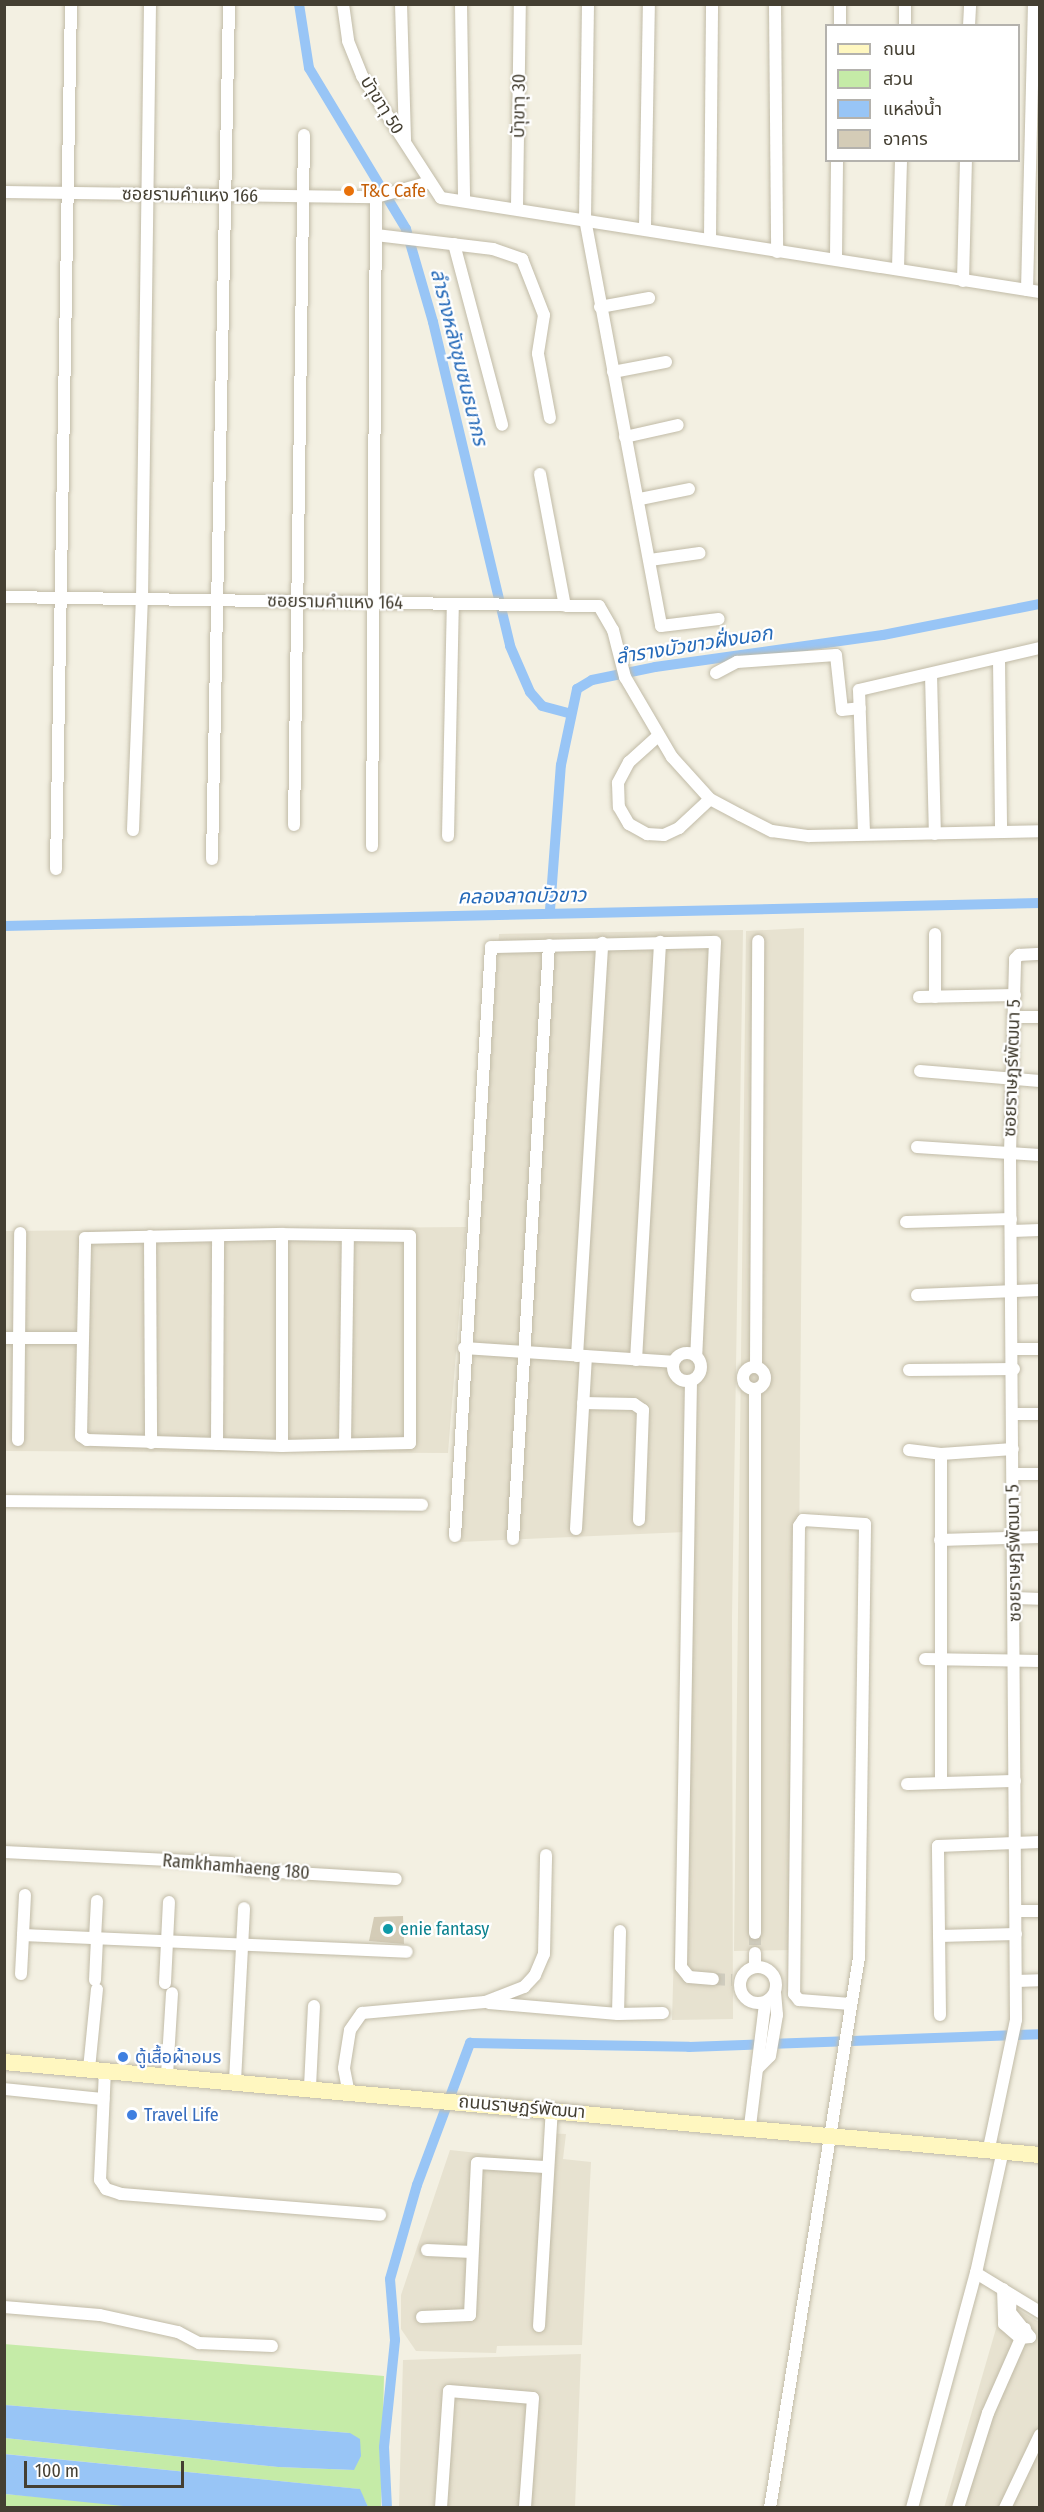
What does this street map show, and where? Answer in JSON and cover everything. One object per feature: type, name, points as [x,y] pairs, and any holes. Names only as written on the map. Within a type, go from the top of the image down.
[{"type":"street","points":[[56,868],[71,4]]},
{"type":"street","points":[[133,830],[142,599],[150,4]]},
{"type":"street","points":[[212,859],[229,4]]},
{"type":"street","name":"บัาุขาาุ 50","points":[[343,4],[348,41],[362,76],[441,198],[464,201]]},
{"type":"street","points":[[401,4],[405,142]]},
{"type":"street","points":[[461,4],[464,201],[645,227],[777,252],[836,258],[1033,291],[1036,88],[1034,4]]},
{"type":"street","name":"บัาุขาาุ 30","points":[[518,207],[520,4]]},
{"type":"street","points":[[588,4],[585,219],[625,437],[640,499],[662,627],[719,619]]},
{"type":"street","points":[[645,227],[649,4]]},
{"type":"street","points":[[710,239],[712,4]]},
{"type":"street","points":[[775,4],[777,252]]},
{"type":"street","points":[[840,4],[840,24]]},
{"type":"street","points":[[904,24],[905,4]]},
{"type":"street","points":[[969,24],[970,4]]},
{"type":"street","points":[[294,825],[300,602],[304,135]]},
{"type":"street","points":[[836,258],[837,162]]},
{"type":"street","points":[[898,268],[901,162]]},
{"type":"street","points":[[963,281],[966,162]]},
{"type":"street","name":"ซอยรามคำแหง 166","points":[[4,192],[381,196],[430,182]]},
{"type":"street","points":[[372,846],[376,235],[381,196]]},
{"type":"street","points":[[376,235],[508,251],[522,259],[544,315],[538,354],[550,418]]},
{"type":"street","points":[[454,244],[502,425]]},
{"type":"street","points":[[600,307],[649,298]]},
{"type":"street","points":[[613,372],[666,362]]},
{"type":"street","points":[[625,437],[678,425]]},
{"type":"street","points":[[540,474],[565,606]]},
{"type":"street","points":[[640,499],[689,489]]},
{"type":"street","points":[[650,560],[700,553]]},
{"type":"street","name":"ซอยรามคำแหง 164","points":[[4,597],[599,606],[613,630],[624,672],[658,736]]},
{"type":"street","points":[[448,836],[453,604]]},
{"type":"street","points":[[864,833],[860,690],[895,678],[931,674],[999,660],[1040,648]]},
{"type":"street","points":[[716,673],[737,662],[836,655],[842,710],[860,708]]},
{"type":"street","points":[[999,660],[1001,832]]},
{"type":"street","points":[[931,674],[935,834]]},
{"type":"street","points":[[710,799],[679,828],[664,835],[647,834],[629,824],[619,807],[618,783],[629,762],[658,736],[710,799],[772,831],[809,836],[864,833],[935,834],[1040,831]]},
{"type":"street","points":[[935,934],[935,997]]},
{"type":"street","points":[[755,1933],[755,1389],[743,1382],[742,1374],[756,1366],[758,941]]},
{"type":"street","points":[[636,1360],[660,942]]},
{"type":"street","points":[[455,1536],[464,1348],[490,950],[602,943],[715,942],[696,1355],[702,1368],[691,1381],[681,1967],[689,1977],[713,1979]]},
{"type":"street","points":[[576,1529],[584,1402],[582,1356],[602,943]]},
{"type":"street","points":[[513,1539],[522,1352],[549,945]]},
{"type":"street","name":"ซอยราษฎร์พัฒนา 5","points":[[912,2508],[976,2273],[1016,2020],[1017,1842],[1013,1474],[1015,1349],[1010,1154],[1016,956],[1040,954]]},
{"type":"street","points":[[919,997],[1015,995]]},
{"type":"street","points":[[1015,1017],[1040,1017]]},
{"type":"street","points":[[920,1071],[1040,1081]]},
{"type":"street","points":[[917,1147],[1040,1155]]},
{"type":"street","points":[[906,1222],[1012,1225],[1040,1230]]},
{"type":"street","points":[[18,1440],[20,1233]]},
{"type":"street","points":[[282,1234],[282,1446]]},
{"type":"street","points":[[282,1234],[410,1236],[410,1443],[282,1446],[87,1440],[81,1436],[85,1238],[218,1236],[282,1234]]},
{"type":"street","points":[[150,1236],[150,1443]]},
{"type":"street","points":[[217,1444],[218,1236]]},
{"type":"street","points":[[345,1444],[348,1236]]},
{"type":"street","points":[[917,1295],[1040,1290]]},
{"type":"street","points":[[4,1338],[83,1338]]},
{"type":"street","points":[[464,1348],[673,1362],[687,1352],[696,1355]]},
{"type":"street","points":[[1015,1349],[1040,1349]]},
{"type":"street","points":[[673,1362],[676,1377],[691,1381]]},
{"type":"street","points":[[909,1371],[1014,1369]]},
{"type":"street","points":[[584,1402],[634,1404],[643,1410],[639,1520]]},
{"type":"street","points":[[1014,1414],[1040,1414]]},
{"type":"street","points":[[909,1450],[941,1454],[1013,1449]]},
{"type":"street","points":[[941,1454],[941,1783]]},
{"type":"street","points":[[1013,1474],[1040,1474]]},
{"type":"street","points":[[4,1501],[422,1504]]},
{"type":"street","points":[[770,2508],[859,1957],[865,1524],[803,1520],[799,1526],[794,1994],[799,2000],[851,2004]]},
{"type":"street","points":[[940,1540],[1040,1537]]},
{"type":"street","points":[[1015,1599],[1040,1599]]},
{"type":"street","points":[[925,1659],[1040,1661]]},
{"type":"street","points":[[907,1784],[1015,1781]]},
{"type":"street","points":[[940,2015],[938,1846],[1040,1842]]},
{"type":"street","name":"Ramkhamhaeng 180","points":[[4,1852],[231,1863],[246,1870],[396,1879]]},
{"type":"street","points":[[485,2002],[525,1987],[544,1954],[546,1855]]},
{"type":"street","points":[[21,1974],[25,1895]]},
{"type":"street","points":[[97,1901],[97,2069],[103,2099],[100,2180],[106,2189],[121,2194],[380,2215]]},
{"type":"street","points":[[167,2075],[166,1944],[169,1902]]},
{"type":"street","points":[[235,2081],[244,1908]]},
{"type":"street","points":[[1016,1911],[1040,1911]]},
{"type":"street","points":[[618,2014],[620,1931]]},
{"type":"street","points":[[939,1936],[1016,1934]]},
{"type":"street","points":[[23,1935],[166,1944],[407,1952]]},
{"type":"street","points":[[755,1953],[755,1967]]},
{"type":"street","points":[[750,2126],[775,1994],[776,1980],[768,1970],[755,1967],[736,1980],[742,1994],[752,2003],[765,2003],[775,1994]]},
{"type":"street","points":[[1016,1981],[1040,1980]]},
{"type":"street","points":[[348,2089],[344,2068],[350,2030],[362,2013],[485,2002],[618,2014],[663,2013]]},
{"type":"street","points":[[765,2003],[769,2027]]},
{"type":"street","points":[[310,2086],[314,2006]]},
{"type":"street","name":"ถนนราษฏร์พัฒนา","points":[[4,2062],[348,2089],[462,2102],[750,2126],[1040,2155]]},
{"type":"street","points":[[4,2089],[103,2099]]},
{"type":"street","points":[[539,2326],[545,2167],[552,2110]]},
{"type":"street","points":[[422,2317],[470,2317],[477,2163],[545,2167]]},
{"type":"street","points":[[428,2250],[472,2252]]},
{"type":"street","points":[[976,2273],[1040,2312]]},
{"type":"street","points":[[958,2508],[988,2413],[1029,2336],[1001,2315],[1007,2292]]},
{"type":"street","points":[[4,2307],[100,2315],[178,2332],[200,2343],[272,2346]]},
{"type":"street","points":[[441,2508],[449,2391],[533,2398],[525,2508]]},
{"type":"street","points":[[1005,2508],[1040,2435]]},
{"type":"shaded area","points":[[804,928],[796,1950],[734,1951],[746,931]]},
{"type":"shaded area","points":[[743,930],[732,1618],[733,2019],[672,2020],[686,1532],[458,1542],[499,934]]},
{"type":"shaded area","points":[[466,1227],[448,1453],[5,1451],[5,1231]]},
{"type":"shaded area","points":[[545,2133],[566,2134],[563,2159],[591,2162],[582,2345],[497,2346],[496,2353],[416,2351],[401,2329],[401,2295],[450,2150],[542,2160]]},
{"type":"shaded area","points":[[1004,2301],[1039,2322],[1039,2507],[944,2508]]},
{"type":"shaded area","points":[[581,2354],[575,2507],[399,2508],[403,2360]]},
{"type":"green space","points":[[4,2344],[384,2376],[381,2507],[368,2507],[359,2489],[5,2454],[5,2438],[278,2467],[354,2470],[350,2433],[5,2405]]},
{"type":"green space","points":[[4,2494],[41,2497],[143,2507],[5,2507]]},
{"type":"water","points":[[5,2405],[350,2433],[360,2439],[361,2456],[354,2470],[278,2467],[5,2438]]},
{"type":"water","points":[[4,2454],[360,2489],[368,2507],[143,2508],[5,2494]]},
{"type":"building","name":"enie fantasy","points":[[403,1916],[404,1944],[369,1941],[374,1917]]},
{"type":"waterway","name":"ลำรางหลังชุมชนธนากร","points":[[299,4],[309,68],[406,229],[433,322],[510,646],[530,692],[542,706],[569,713]]},
{"type":"waterway","name":"ลำรางบัวขาวฝั่งนอก","points":[[550,910],[561,765],[577,689],[592,680],[655,667],[883,635],[1040,604]]},
{"type":"waterway","name":"คลองลาดบัวขาว","points":[[4,926],[1040,903]]},
{"type":"waterway","points":[[387,2508],[384,2447],[395,2340],[390,2279],[417,2185],[470,2043],[689,2047],[1040,2034]]},
{"type":"tunnel","points":[[755,1933],[755,1953]]},
{"type":"tunnel","points":[[713,1979],[732,1980]]},
{"type":"place","name":"T&C Cafe","points":[[349,191]]},
{"type":"place","name":"enie fantasy","points":[[388,1929]]},
{"type":"place","name":"ตู้เสื้อผ้าอมร","points":[[123,2057]]},
{"type":"place","name":"Travel Life","points":[[132,2115]]}]
